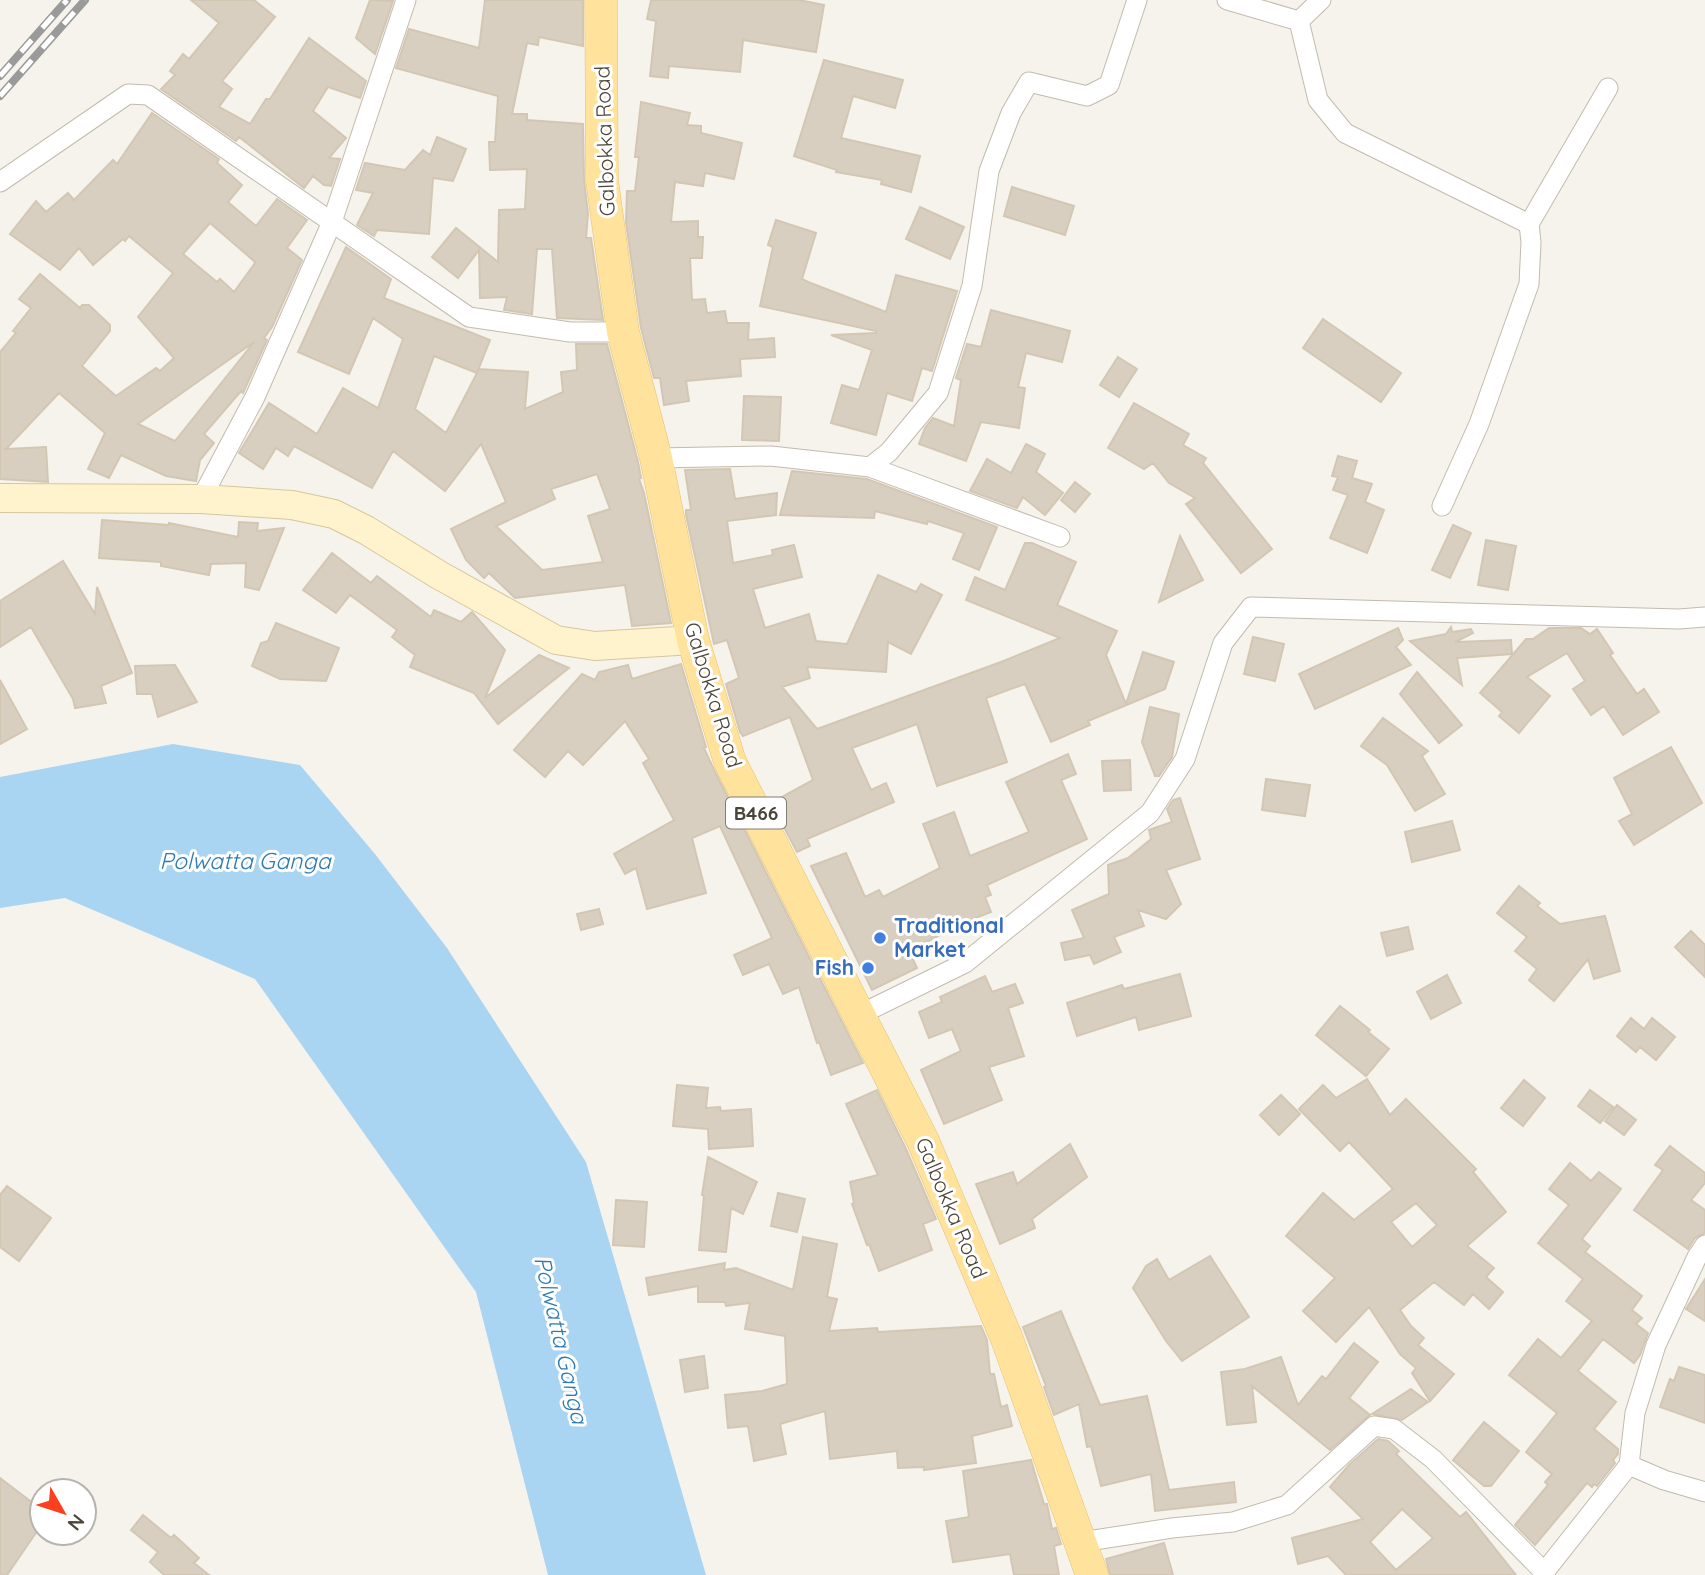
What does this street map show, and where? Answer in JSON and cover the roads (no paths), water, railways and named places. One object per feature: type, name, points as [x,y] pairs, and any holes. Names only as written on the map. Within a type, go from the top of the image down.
[{"type":"main road","name":"Galbokka Road","points":[[601,0],[602,180],[623,332],[656,458],[693,640],[730,762],[923,1141],[1007,1339],[1091,1575]]},
{"type":"main road","points":[[0,498],[201,499],[292,505],[334,514],[366,530],[439,575],[556,640],[595,646],[693,640]]},
{"type":"street","points":[[201,499],[255,397],[332,222],[406,0]]},
{"type":"street","points":[[870,467],[889,452],[938,393],[972,286],[989,171],[1011,113],[1028,82],[1087,96],[1109,85],[1137,0]]},
{"type":"street","points":[[1227,0],[1299,21]]},
{"type":"street","points":[[1299,21],[1321,0]]},
{"type":"street","points":[[1299,21],[1318,100],[1345,134],[1529,224]]},
{"type":"street","points":[[1442,506],[1479,424],[1529,284],[1529,224],[1608,88]]},
{"type":"street","points":[[0,182],[128,94],[148,95],[469,317],[570,332],[623,332]]},
{"type":"street","points":[[656,458],[771,456],[870,467],[1060,537]]},
{"type":"street","points":[[859,1015],[965,963],[1150,813],[1185,759],[1223,643],[1251,607],[1679,619],[1705,617]]},
{"type":"street","points":[[1081,1542],[1233,1522],[1287,1505],[1374,1426],[1394,1429],[1433,1459],[1549,1571],[1629,1465],[1635,1413],[1656,1345],[1705,1245]]},
{"type":"street","points":[[1629,1465],[1664,1480],[1705,1492]]},
{"type":"water","name":"Polwatta Ganga","points":[[173,744],[300,765],[375,854],[447,948],[586,1162],[706,1575],[548,1575],[476,1292],[255,979],[65,898],[0,908],[0,777]]},
{"type":"railway","points":[[0,76],[67,0]]},
{"type":"railway","points":[[0,96],[85,0]]},
{"type":"place","name":"Traditional Market","points":[[880,938]]},
{"type":"place","name":"Fish","points":[[868,968]]}]
